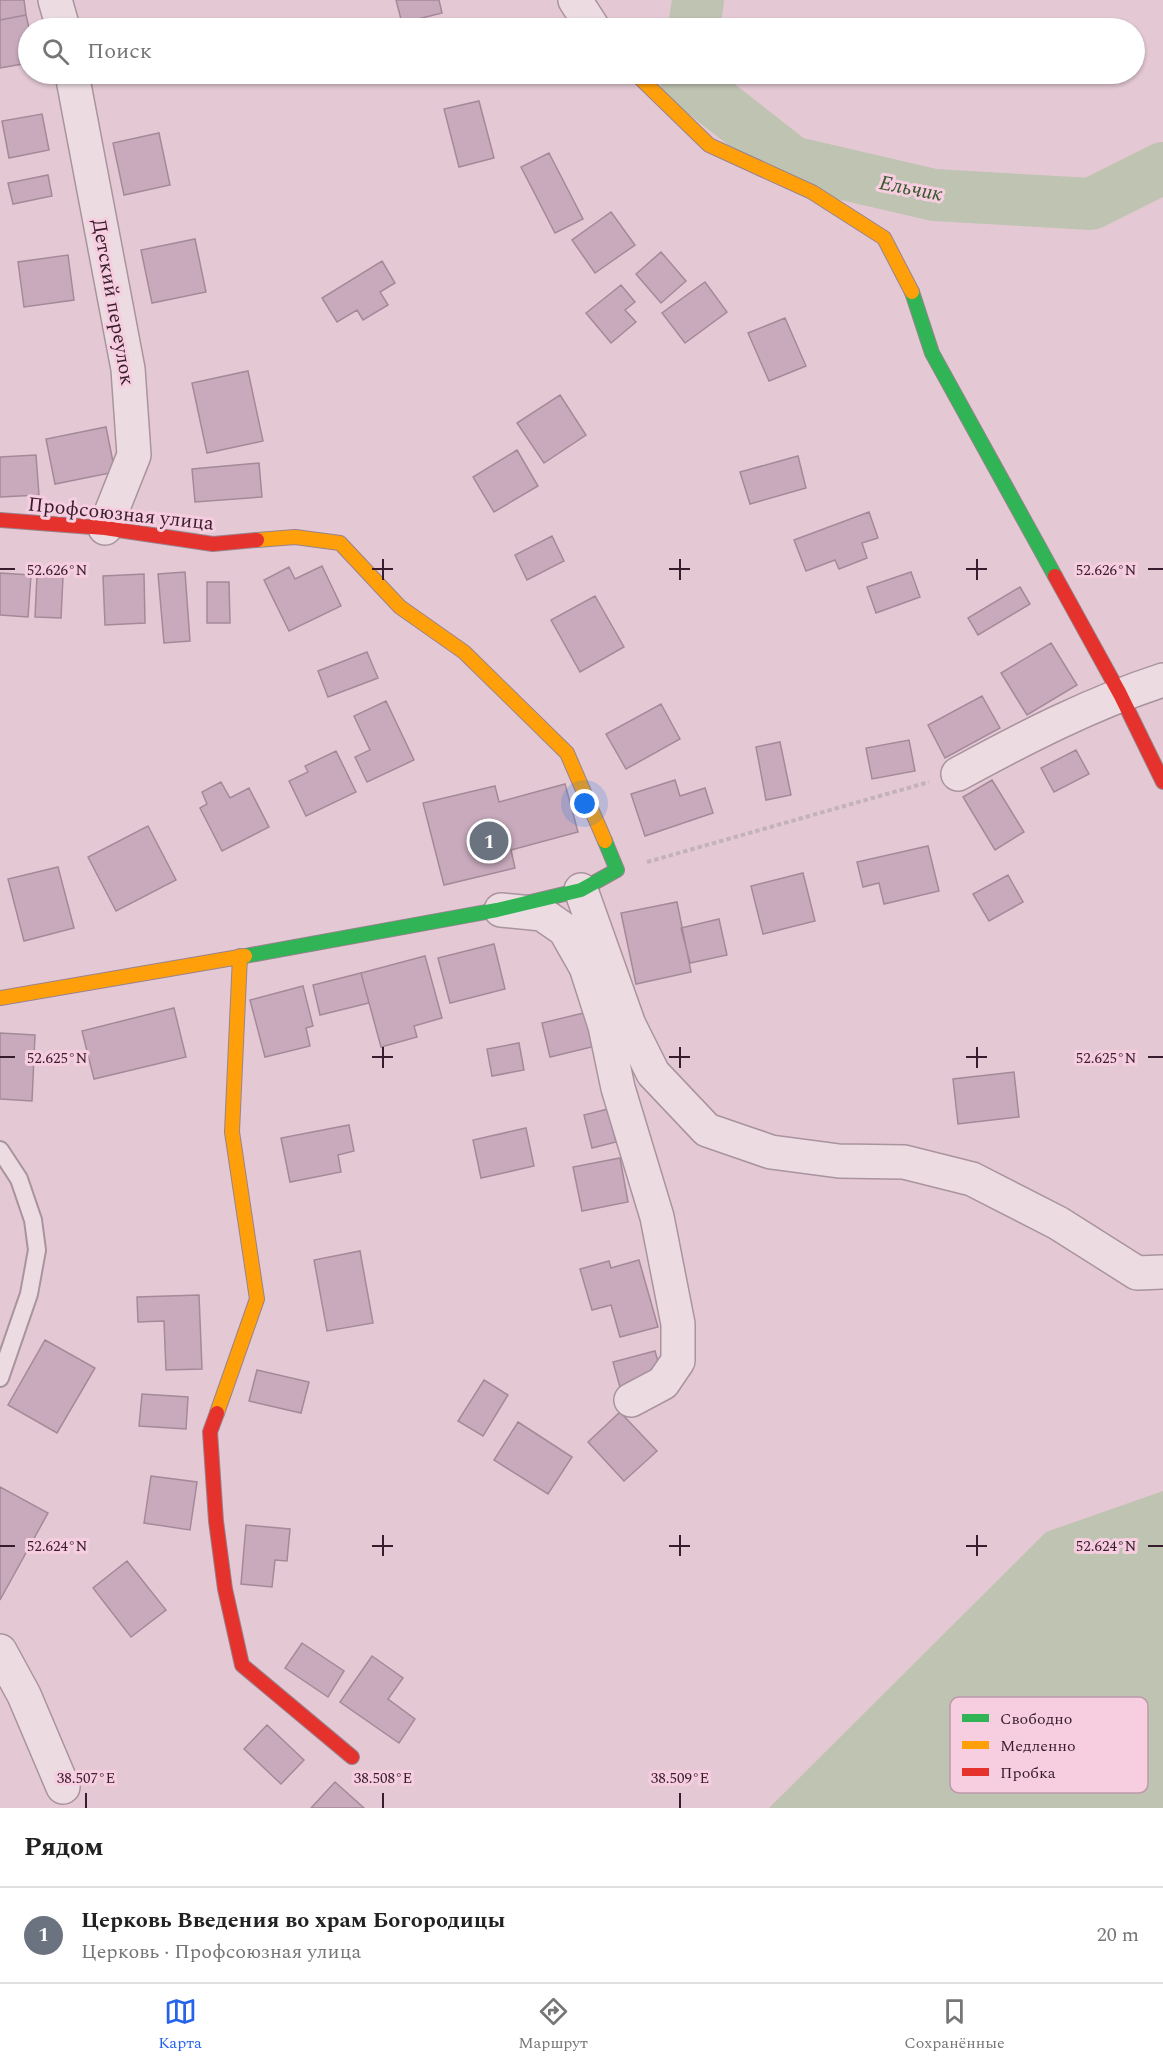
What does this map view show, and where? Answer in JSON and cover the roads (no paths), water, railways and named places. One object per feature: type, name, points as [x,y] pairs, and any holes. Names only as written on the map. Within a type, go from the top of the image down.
[{"type":"street","points":[[55,0],[60,18]]},
{"type":"street","points":[[575,0],[587,18]]},
{"type":"street","name":"Детский переулок","points":[[74,84],[128,369],[134,454],[105,528]]},
{"type":"street","points":[[646,84],[709,145],[812,192],[884,238],[911,288],[932,353],[1120,694],[1163,782]]},
{"type":"street","name":"Профсоюзная улица","points":[[0,520],[105,528],[213,544],[296,537],[340,543],[400,607],[464,652],[567,753],[618,870],[581,890]]},
{"type":"street","points":[[958,774],[1120,694],[1163,680]]},
{"type":"street","points":[[0,998],[497,910],[581,890],[629,1025],[653,1073],[707,1130],[771,1152],[839,1161],[904,1162],[972,1179],[1058,1223],[1137,1273],[1163,1272]]},
{"type":"street","points":[[497,910],[542,914],[565,930],[586,967],[605,1026],[618,1088],[657,1217],[678,1324],[678,1361],[663,1383],[632,1400]]},
{"type":"street","points":[[240,956],[232,1132],[257,1299],[210,1432],[216,1521],[225,1589],[242,1665],[352,1757]]},
{"type":"street","points":[[0,1651],[24,1695],[63,1787]]},
{"type":"lane","points":[[0,1150],[20,1179],[33,1220],[37,1250],[29,1294],[0,1378]]},
{"type":"waterway","name":"Ельчик","points":[[695,18],[698,0]]},
{"type":"waterway","name":"Ельчик","points":[[692,84],[792,162],[934,195],[1091,204],[1163,168]]},
{"type":"place","name":"Церковь Введения во храм Богородицы","points":[[489,841]]}]
